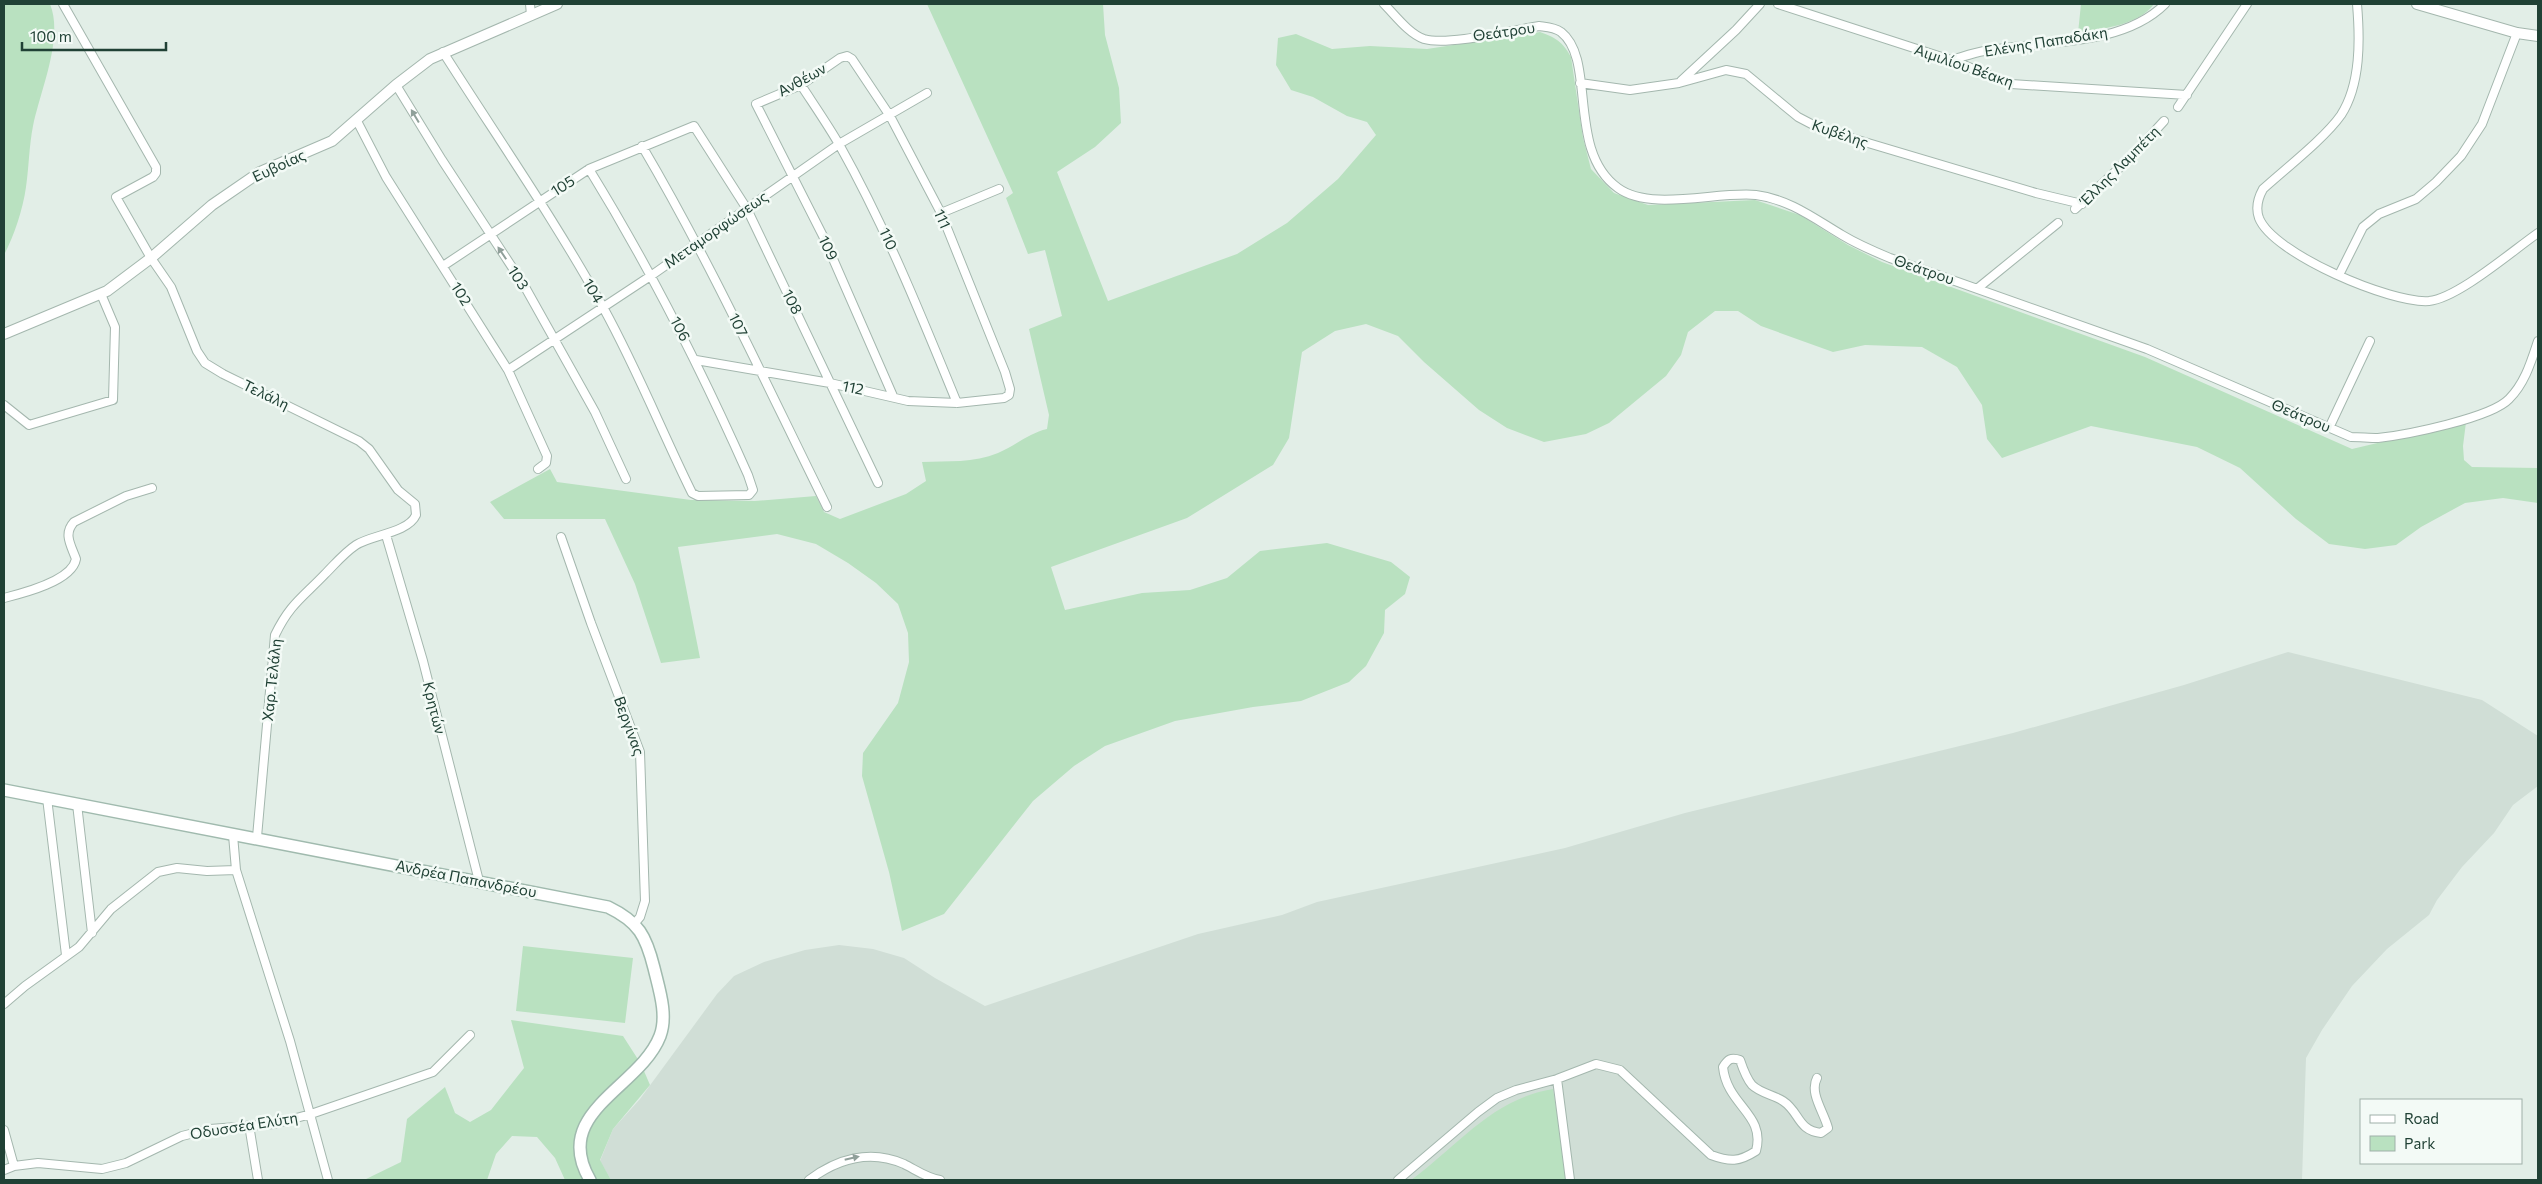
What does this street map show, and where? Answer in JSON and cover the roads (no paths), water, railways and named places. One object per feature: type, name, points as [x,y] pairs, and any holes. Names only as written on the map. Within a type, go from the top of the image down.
[{"type":"main road","name":"Ανδρέα Παπανδρέου","points":[[4,790],[608,907],[635,923],[648,945],[654,967],[663,1009],[663,1027],[660,1037],[641,1064],[594,1110],[587,1121],[582,1133],[580,1150],[582,1164],[590,1180]]},
{"type":"street","name":"Τελάλη","points":[[63,4],[156,170],[153,177],[116,197],[151,258],[171,287],[197,351],[206,363],[223,374],[359,441],[369,449],[398,490],[415,504]]},
{"type":"street","points":[[530,4],[531,15]]},
{"type":"street","name":"Ευβοίας","points":[[4,334],[101,294],[151,258],[212,205],[252,177],[327,144],[357,121],[396,85],[442,52],[557,4]]},
{"type":"street","name":"Θεάτρου","points":[[1384,4],[1412,31],[1424,38],[1451,40],[1539,26],[1550,27],[1561,32],[1576,56],[1588,140],[1597,166],[1618,189],[1648,199],[1757,195],[1782,202],[1804,211],[1869,250],[2147,348],[2351,437],[2377,438],[2494,410],[2510,398],[2520,385],[2538,341]]},
{"type":"street","points":[[1679,83],[1736,30],[1760,4]]},
{"type":"street","name":"Αιμιλίου Βέακη","points":[[1778,4],[1951,60],[1999,81],[2024,87],[2187,95]]},
{"type":"street","name":"Ελένης Παπαδάκη","points":[[1951,60],[1983,51],[2073,40],[2111,33],[2142,22],[2165,4]]},
{"type":"street","points":[[2178,106],[2247,4]]},
{"type":"street","points":[[2357,4],[2358,53],[2352,89],[2346,106],[2335,123],[2263,189],[2258,199],[2257,209],[2262,224],[2291,251],[2312,264],[2399,298],[2430,301],[2445,297],[2462,287],[2538,233]]},
{"type":"street","points":[[2417,4],[2517,33],[2538,36]]},
{"type":"street","points":[[2339,275],[2363,228],[2379,214],[2416,199],[2436,182],[2461,156],[2482,124],[2517,33]]},
{"type":"street","name":"104","points":[[442,52],[540,201],[603,307],[654,407],[692,494],[698,496],[749,495]]},
{"type":"street","name":"Ανθέων","points":[[756,104],[801,85],[840,58],[847,56]]},
{"type":"street","name":"111","points":[[847,56],[852,59],[890,116],[941,214],[1005,372],[1010,389],[1009,395]]},
{"type":"street","name":"Κυβέλης","points":[[1580,83],[1630,90],[1679,83],[1726,70],[1737,71],[1746,74],[1798,117],[1821,129],[2036,193],[2082,204]]},
{"type":"street","name":"103","points":[[396,85],[490,235],[525,287],[595,412],[626,479]]},
{"type":"street","name":"110","points":[[801,85],[839,144],[873,208],[957,403]]},
{"type":"street","name":"Μεταμορφώσεως","points":[[508,370],[696,245],[839,144],[890,116],[927,92]]},
{"type":"street","name":"109","points":[[756,104],[850,294],[894,396]]},
{"type":"street","name":"102","points":[[357,121],[386,177],[508,370],[547,456],[546,463],[538,469]]},
{"type":"street","name":"Έλλης Λαμπέτη","points":[[2075,209],[2164,121]]},
{"type":"street","name":"105","points":[[443,266],[589,170],[642,146],[694,126]]},
{"type":"street","name":"108","points":[[694,126],[747,209],[878,484]]},
{"type":"street","name":"107","points":[[642,146],[670,194],[734,316],[759,371],[827,507]]},
{"type":"street","name":"106","points":[[589,170],[652,275],[696,360],[748,475],[753,490],[749,495]]},
{"type":"street","points":[[941,214],[1000,189]]},
{"type":"street","points":[[1978,288],[2058,223]]},
{"type":"street","points":[[4,405],[29,425],[113,400],[115,327],[101,294]]},
{"type":"street","points":[[2329,428],[2370,341]]},
{"type":"street","name":"112","points":[[696,360],[830,383],[894,396],[908,401],[957,403],[1004,398],[1009,395]]},
{"type":"street","points":[[4,598],[55,581],[71,570],[76,559],[67,533],[68,528],[74,522],[126,496],[152,488]]},
{"type":"street","name":"Χαρ. Τελάλη","points":[[257,838],[275,635],[285,616],[298,599],[344,554],[357,544],[386,535],[414,519],[416,513],[415,504]]},
{"type":"street","name":"Κρητών","points":[[386,535],[420,652],[479,881]]},
{"type":"street","name":"Βεργίνας","points":[[561,536],[591,623],[640,752],[645,901],[640,917],[635,923]]},
{"type":"street","points":[[47,798],[66,955]]},
{"type":"street","points":[[77,804],[92,933]]},
{"type":"street","points":[[233,835],[236,870],[259,938],[312,1114],[328,1180]]},
{"type":"street","points":[[4,1004],[92,933],[111,909],[158,872],[177,868],[207,871],[236,870]]},
{"type":"street","name":"Οδυσσέα Ελύτη","points":[[4,1170],[14,1166],[38,1163],[102,1169],[126,1163],[182,1136],[210,1129],[274,1124],[312,1114],[433,1072],[470,1035]]},
{"type":"street","points":[[1398,1180],[1478,1112],[1498,1098],[1516,1090],[1557,1079],[1596,1064],[1620,1070],[1711,1155],[1728,1161],[1741,1160],[1756,1151],[1760,1138],[1757,1126],[1731,1094],[1723,1067],[1728,1060],[1733,1058],[1740,1060],[1747,1078],[1754,1087],[1785,1102],[1802,1125],[1810,1132],[1821,1133],[1828,1128],[1815,1096],[1813,1085],[1817,1078]]},
{"type":"street","points":[[1557,1079],[1570,1180]]},
{"type":"street","points":[[249,1125],[258,1180]]},
{"type":"street","points":[[4,1130],[14,1166]]},
{"type":"street","points":[[809,1180],[842,1160],[859,1156],[902,1163],[932,1179],[940,1180]]}]
